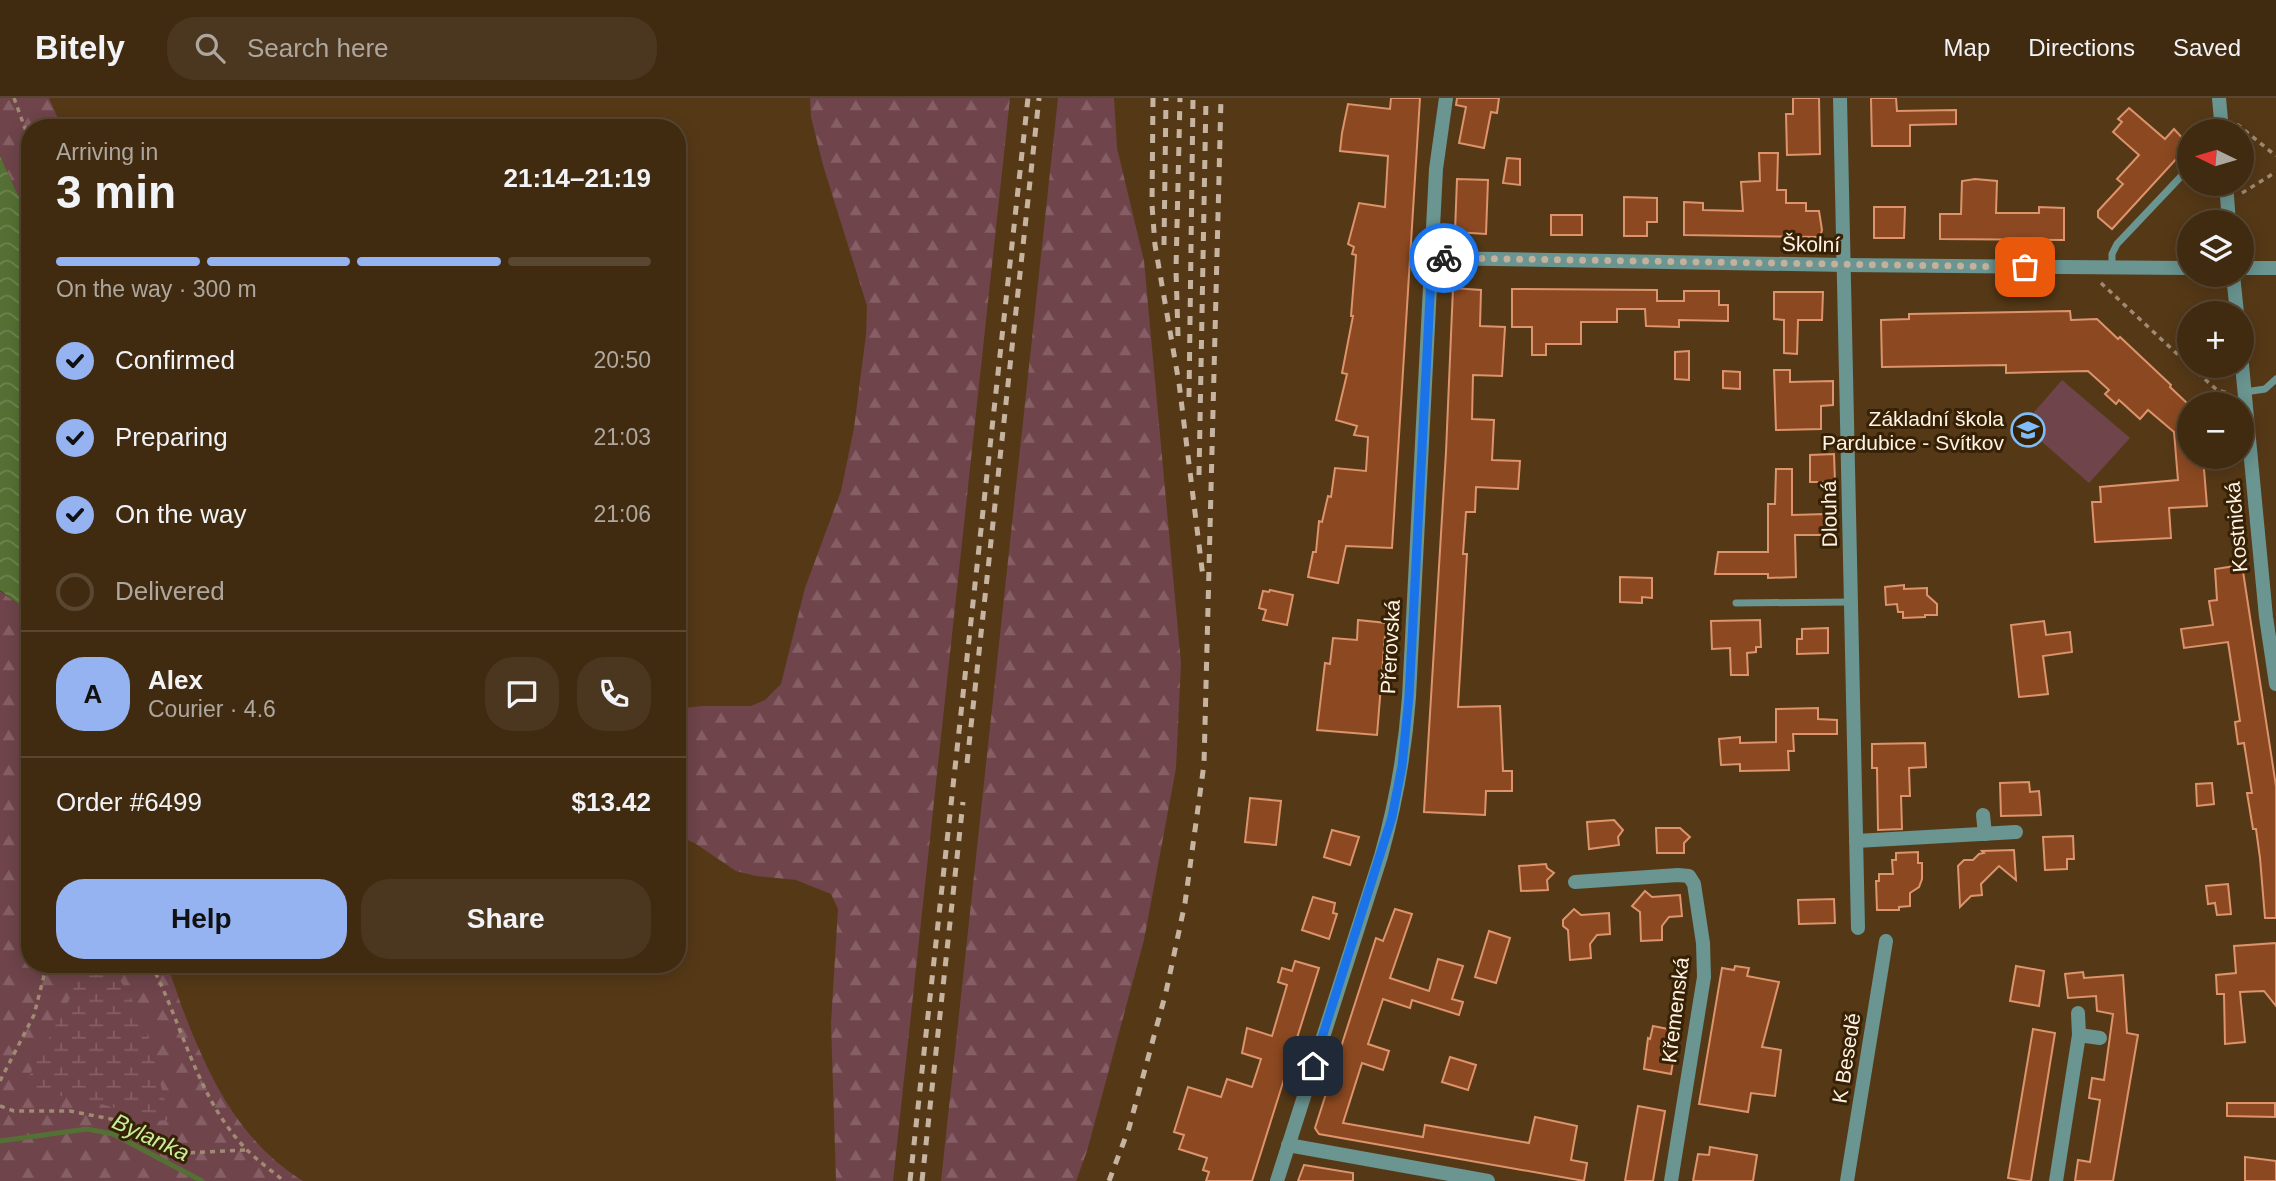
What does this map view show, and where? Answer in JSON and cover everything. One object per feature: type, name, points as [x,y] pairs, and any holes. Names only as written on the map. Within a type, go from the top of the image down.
[{"type":"street","name":"Přerovská","points":[[1276,1181],[1381,856],[1402,766],[1409,697],[1436,169],[1446,98]]},
{"type":"street","name":"Dlouhá","points":[[1840,98],[1858,928]]},
{"type":"street","points":[[2219,98],[2220,119]]},
{"type":"street","points":[[2227,196],[2228,210]]},
{"type":"street","name":"Školní","points":[[1432,258],[2177,268]]},
{"type":"street","points":[[2254,268],[2276,268]]},
{"type":"street","name":"Kostnická","points":[[2243,378],[2244,392]]},
{"type":"street","name":"Kostnická","points":[[2253,469],[2276,684]]},
{"type":"street","points":[[1983,815],[1985,834]]},
{"type":"street","points":[[1856,841],[2015,832]]},
{"type":"street","name":"Křemenská","points":[[1575,882],[1678,875],[1689,876],[1694,884],[1703,943],[1703,977],[1671,1181]]},
{"type":"street","name":"K Besedě","points":[[1847,1181],[1886,941]]},
{"type":"street","points":[[2056,1181],[2079,1035],[2078,1013]]},
{"type":"street","points":[[2079,1035],[2100,1038]]},
{"type":"street","points":[[1288,1145],[1488,1181]]},
{"type":"lane","points":[[2106,267],[2117,244],[2177,181]]},
{"type":"lane","points":[[2244,392],[2265,389],[2276,379]]},
{"type":"lane","points":[[1736,603],[1852,602]]},
{"type":"path","points":[[14,98],[22,119]]},
{"type":"path","points":[[2254,138],[2276,156]]},
{"type":"path","points":[[2227,203],[2276,172]]},
{"type":"path","points":[[2106,267],[2101,285],[2177,353]]},
{"type":"path","points":[[2204,378],[2223,392]]},
{"type":"path","points":[[0,1081],[34,1015],[45,973]]},
{"type":"path","points":[[156,973],[189,1055],[217,1110],[247,1150],[284,1181]]},
{"type":"path","points":[[0,1106],[14,1111],[70,1111],[126,1122],[183,1153],[247,1150]]},
{"type":"green space","points":[[0,98],[49,98],[58,119],[21,119],[21,202],[0,156]]},
{"type":"green space","points":[[810,98],[1010,98],[893,1181],[836,1181],[831,1023],[838,909],[831,894],[796,880],[736,871],[686,839],[686,708],[751,706],[765,700],[781,684],[805,588],[841,491],[854,428],[867,306],[823,165],[811,117]]},
{"type":"green space","points":[[1058,98],[1114,98],[1117,148],[1144,261],[1181,663],[1176,768],[1144,940],[1087,1151],[1076,1181],[941,1181]]},
{"type":"green space","points":[[2062,380],[2130,438],[2089,483],[2023,425]]},
{"type":"green space","points":[[0,591],[21,606],[21,973],[169,973],[195,1040],[230,1108],[262,1148],[303,1181],[0,1181]]},
{"type":"green space","points":[[78,973],[116,973],[147,1033],[170,1120],[152,1121],[120,1109],[76,1098],[37,1093],[30,1088],[29,1076],[72,994]]},
{"type":"water","points":[[0,156],[21,202],[21,606],[0,590]]},
{"type":"building","points":[[1391,98],[1420,98],[1392,548],[1346,546],[1338,583],[1308,577],[1313,552],[1316,552],[1319,521],[1322,522],[1328,496],[1331,497],[1335,468],[1366,471],[1368,437],[1354,435],[1357,426],[1336,420],[1347,374],[1342,373],[1353,316],[1356,255],[1352,254],[1354,247],[1348,244],[1359,203],[1385,207],[1388,156],[1340,151],[1348,104],[1390,109]]},
{"type":"building","points":[[1457,98],[1499,98],[1497,113],[1491,112],[1484,148],[1459,143],[1466,107],[1456,105]]},
{"type":"building","points":[[1793,98],[1819,98],[1820,154],[1787,155],[1786,114],[1793,114]]},
{"type":"building","points":[[1871,98],[1896,98],[1897,111],[1956,110],[1956,124],[1910,125],[1910,146],[1872,146]]},
{"type":"building","points":[[2129,108],[2165,139],[2174,129],[2177,132],[2177,158],[2112,229],[2098,217],[2098,211],[2123,184],[2117,179],[2139,155],[2113,132],[2122,122],[2118,119]]},
{"type":"building","points":[[1759,153],[1778,153],[1777,190],[1786,190],[1786,203],[1806,203],[1806,211],[1819,211],[1822,230],[1820,237],[1684,235],[1684,202],[1703,203],[1703,210],[1743,211],[1741,182],[1760,181]]},
{"type":"building","points":[[1507,158],[1520,159],[1520,185],[1503,183]]},
{"type":"building","points":[[1457,179],[1488,180],[1486,234],[1455,232]]},
{"type":"building","points":[[1962,181],[1997,181],[1996,213],[2039,213],[2039,207],[2064,208],[2064,240],[1940,239],[1940,214],[1961,214]]},
{"type":"building","points":[[1624,197],[1657,198],[1657,222],[1647,222],[1647,236],[1624,236]]},
{"type":"building","points":[[1874,207],[1905,207],[1904,238],[1874,238]]},
{"type":"building","points":[[1551,215],[1582,215],[1582,235],[1551,235]]},
{"type":"building","points":[[1453,288],[1481,290],[1480,326],[1505,327],[1502,376],[1473,375],[1472,419],[1494,420],[1492,460],[1520,461],[1518,489],[1476,487],[1475,512],[1466,512],[1463,554],[1467,554],[1458,707],[1500,706],[1503,771],[1512,771],[1512,791],[1486,791],[1485,815],[1424,812]]},
{"type":"building","points":[[1512,289],[1657,290],[1657,301],[1684,301],[1684,291],[1719,291],[1719,305],[1728,305],[1728,321],[1679,320],[1679,327],[1646,326],[1645,309],[1617,309],[1617,322],[1581,322],[1581,344],[1546,344],[1546,355],[1532,355],[1532,327],[1512,327]]},
{"type":"building","points":[[1774,292],[1823,292],[1822,320],[1798,320],[1797,354],[1784,353],[1784,320],[1774,319]]},
{"type":"building","points":[[2070,311],[2071,320],[2097,319],[2118,339],[2120,337],[2177,394],[2177,468],[2174,432],[2148,410],[2140,419],[2119,400],[2116,404],[2105,394],[2109,390],[2088,371],[2006,373],[2006,365],[1882,367],[1881,320],[1909,319],[1909,314]]},
{"type":"building","points":[[1689,351],[1689,380],[1675,379],[1675,352]]},
{"type":"building","points":[[1774,370],[1790,370],[1790,382],[1833,381],[1833,405],[1821,406],[1821,429],[1776,430]]},
{"type":"building","points":[[1723,371],[1740,372],[1740,389],[1723,388]]},
{"type":"building","points":[[1834,454],[1835,482],[1810,482],[1810,455]]},
{"type":"building","points":[[1776,469],[1792,469],[1792,515],[1826,514],[1826,535],[1795,535],[1796,577],[1715,574],[1718,552],[1768,552],[1768,504],[1775,504]]},
{"type":"building","points":[[2177,469],[2204,469],[2207,506],[2169,508],[2171,538],[2095,542],[2092,502],[2101,502],[2100,487],[2178,480]]},
{"type":"building","points":[[2242,565],[2276,786],[2276,918],[2265,918],[2256,829],[2253,829],[2247,793],[2252,793],[2244,743],[2238,744],[2235,722],[2240,721],[2228,642],[2184,648],[2181,629],[2213,625],[2209,601],[2217,600],[2215,569]]},
{"type":"building","points":[[1620,577],[1652,578],[1652,598],[1642,597],[1642,603],[1620,602]]},
{"type":"building","points":[[1904,585],[1904,589],[1927,588],[1927,595],[1937,604],[1937,615],[1903,618],[1903,612],[1898,612],[1897,604],[1886,605],[1885,587]]},
{"type":"building","points":[[1263,591],[1293,595],[1287,625],[1263,620],[1266,610],[1259,608]]},
{"type":"building","points":[[1358,620],[1386,623],[1377,735],[1317,730],[1325,663],[1330,664],[1333,638],[1357,640]]},
{"type":"building","points":[[1760,620],[1761,647],[1756,647],[1756,652],[1747,653],[1748,675],[1731,675],[1730,648],[1712,649],[1711,621]]},
{"type":"building","points":[[2044,621],[2046,635],[2070,632],[2072,652],[2043,656],[2048,694],[2019,697],[2011,625]]},
{"type":"building","points":[[1828,628],[1828,653],[1797,654],[1797,639],[1802,639],[1802,629]]},
{"type":"building","points":[[1818,708],[1818,719],[1837,720],[1837,734],[1793,734],[1794,751],[1788,751],[1789,770],[1740,771],[1740,764],[1721,765],[1719,739],[1740,737],[1740,743],[1776,742],[1776,709]]},
{"type":"building","points":[[1925,743],[1926,767],[1909,768],[1910,796],[1901,796],[1902,829],[1878,830],[1877,768],[1872,768],[1872,744]]},
{"type":"building","points":[[2029,782],[2030,792],[2039,791],[2041,815],[2001,816],[2000,783]]},
{"type":"building","points":[[2212,783],[2214,804],[2197,806],[2196,784]]},
{"type":"building","points":[[1250,798],[1281,801],[1276,845],[1245,842]]},
{"type":"building","points":[[1614,820],[1623,830],[1618,837],[1619,845],[1589,849],[1587,822]]},
{"type":"building","points":[[1656,828],[1680,828],[1690,837],[1684,843],[1684,853],[1657,853]]},
{"type":"building","points":[[1332,830],[1359,837],[1350,865],[1324,857]]},
{"type":"building","points":[[2073,836],[2074,859],[2067,859],[2067,869],[2045,870],[2043,837]]},
{"type":"building","points":[[2014,850],[2016,880],[1999,866],[1981,884],[1982,895],[1971,896],[1960,907],[1958,866],[1964,860],[1973,860],[1984,853],[1982,851]]},
{"type":"building","points":[[1918,852],[1918,863],[1922,863],[1922,879],[1919,887],[1910,893],[1910,906],[1899,907],[1899,910],[1877,910],[1876,881],[1879,881],[1879,874],[1893,874],[1892,860],[1896,860],[1896,853]]},
{"type":"building","points":[[1546,864],[1554,873],[1547,880],[1548,890],[1521,891],[1519,866]]},
{"type":"building","points":[[2228,884],[2231,914],[2217,915],[2215,903],[2208,904],[2206,886]]},
{"type":"building","points":[[1645,891],[1652,897],[1680,895],[1682,916],[1669,917],[1662,926],[1662,940],[1641,941],[1640,912],[1632,906]]},
{"type":"building","points":[[1313,897],[1335,903],[1333,913],[1337,914],[1329,939],[1302,930]]},
{"type":"building","points":[[1834,899],[1835,923],[1799,924],[1798,900]]},
{"type":"building","points":[[1395,909],[1412,914],[1390,978],[1429,991],[1438,959],[1463,966],[1452,999],[1463,1002],[1459,1015],[1412,1000],[1410,1008],[1383,999],[1368,1044],[1389,1051],[1383,1070],[1362,1063],[1343,1123],[1423,1137],[1425,1125],[1529,1143],[1535,1117],[1577,1126],[1571,1160],[1587,1163],[1584,1181],[1319,1134],[1315,1128],[1376,938],[1383,941]]},
{"type":"building","points":[[1574,909],[1581,915],[1609,913],[1610,934],[1597,935],[1590,944],[1591,958],[1570,960],[1568,930],[1563,926],[1563,920]]},
{"type":"building","points":[[1489,931],[1510,938],[1496,983],[1475,977]]},
{"type":"building","points":[[2276,943],[2276,1006],[2264,991],[2240,992],[2245,1042],[2225,1044],[2224,994],[2217,994],[2216,975],[2236,973],[2234,946]]},
{"type":"building","points":[[1295,961],[1319,968],[1252,1181],[1206,1181],[1209,1172],[1203,1170],[1207,1158],[1179,1149],[1184,1135],[1174,1132],[1188,1087],[1221,1097],[1227,1079],[1252,1087],[1261,1059],[1242,1053],[1247,1028],[1272,1036],[1287,985],[1278,982],[1282,968],[1292,971]]},
{"type":"building","points":[[1735,966],[1749,968],[1747,976],[1779,982],[1762,1047],[1781,1050],[1775,1096],[1751,1093],[1748,1112],[1699,1104],[1722,968],[1734,970]]},
{"type":"building","points":[[2016,966],[2044,971],[2039,1006],[2010,1001]]},
{"type":"building","points":[[2083,972],[2084,978],[2123,975],[2127,1033],[2138,1035],[2113,1181],[2075,1181],[2078,1160],[2090,1162],[2100,1100],[2089,1098],[2092,1078],[2104,1080],[2113,1014],[2097,1011],[2096,996],[2068,998],[2065,974]]},
{"type":"building","points":[[1653,1026],[1678,1031],[1671,1074],[1644,1069],[1648,1038],[1650,1039]]},
{"type":"building","points":[[2033,1029],[2055,1033],[2031,1181],[2026,1181],[2008,1178]]},
{"type":"building","points":[[1450,1057],[1476,1065],[1468,1090],[1442,1082]]},
{"type":"building","points":[[2227,1103],[2275,1103],[2275,1117],[2227,1116]]},
{"type":"building","points":[[1638,1106],[1665,1111],[1653,1181],[1625,1181]]},
{"type":"building","points":[[1710,1147],[1757,1155],[1753,1181],[1693,1181],[1698,1154],[1709,1155]]},
{"type":"building","points":[[2245,1157],[2276,1161],[2276,1181],[2245,1181]]},
{"type":"building","points":[[1304,1165],[1353,1173],[1353,1181],[1298,1181]]},
{"type":"waterway","name":"Bylanka","points":[[0,1141],[87,1129],[113,1134],[202,1181]]},
{"type":"railway","points":[[910,1181],[1028,98]]},
{"type":"railway","points":[[967,763],[1039,98]]},
{"type":"railway","points":[[1153,98],[1152,205],[1155,245],[1179,383],[1203,577]]},
{"type":"railway","points":[[1164,245],[1166,98]]},
{"type":"railway","points":[[1178,336],[1176,270],[1180,98]]},
{"type":"railway","points":[[1189,397],[1193,98]]},
{"type":"railway","points":[[1199,475],[1206,98]]},
{"type":"railway","points":[[1109,1181],[1129,1128],[1166,992],[1185,903],[1204,764],[1221,98]]},
{"type":"railway","points":[[922,1181],[963,802]]},
{"type":"way so far","points":[[1444,258],[2025,267]]},
{"type":"place","name":"Základní škola Pardubice - Svítkov","points":[[2028,430]]},
{"type":"route","points":[[1313,1066],[1381,856],[1402,766],[1409,697],[1432,258],[1444,258]]}]
